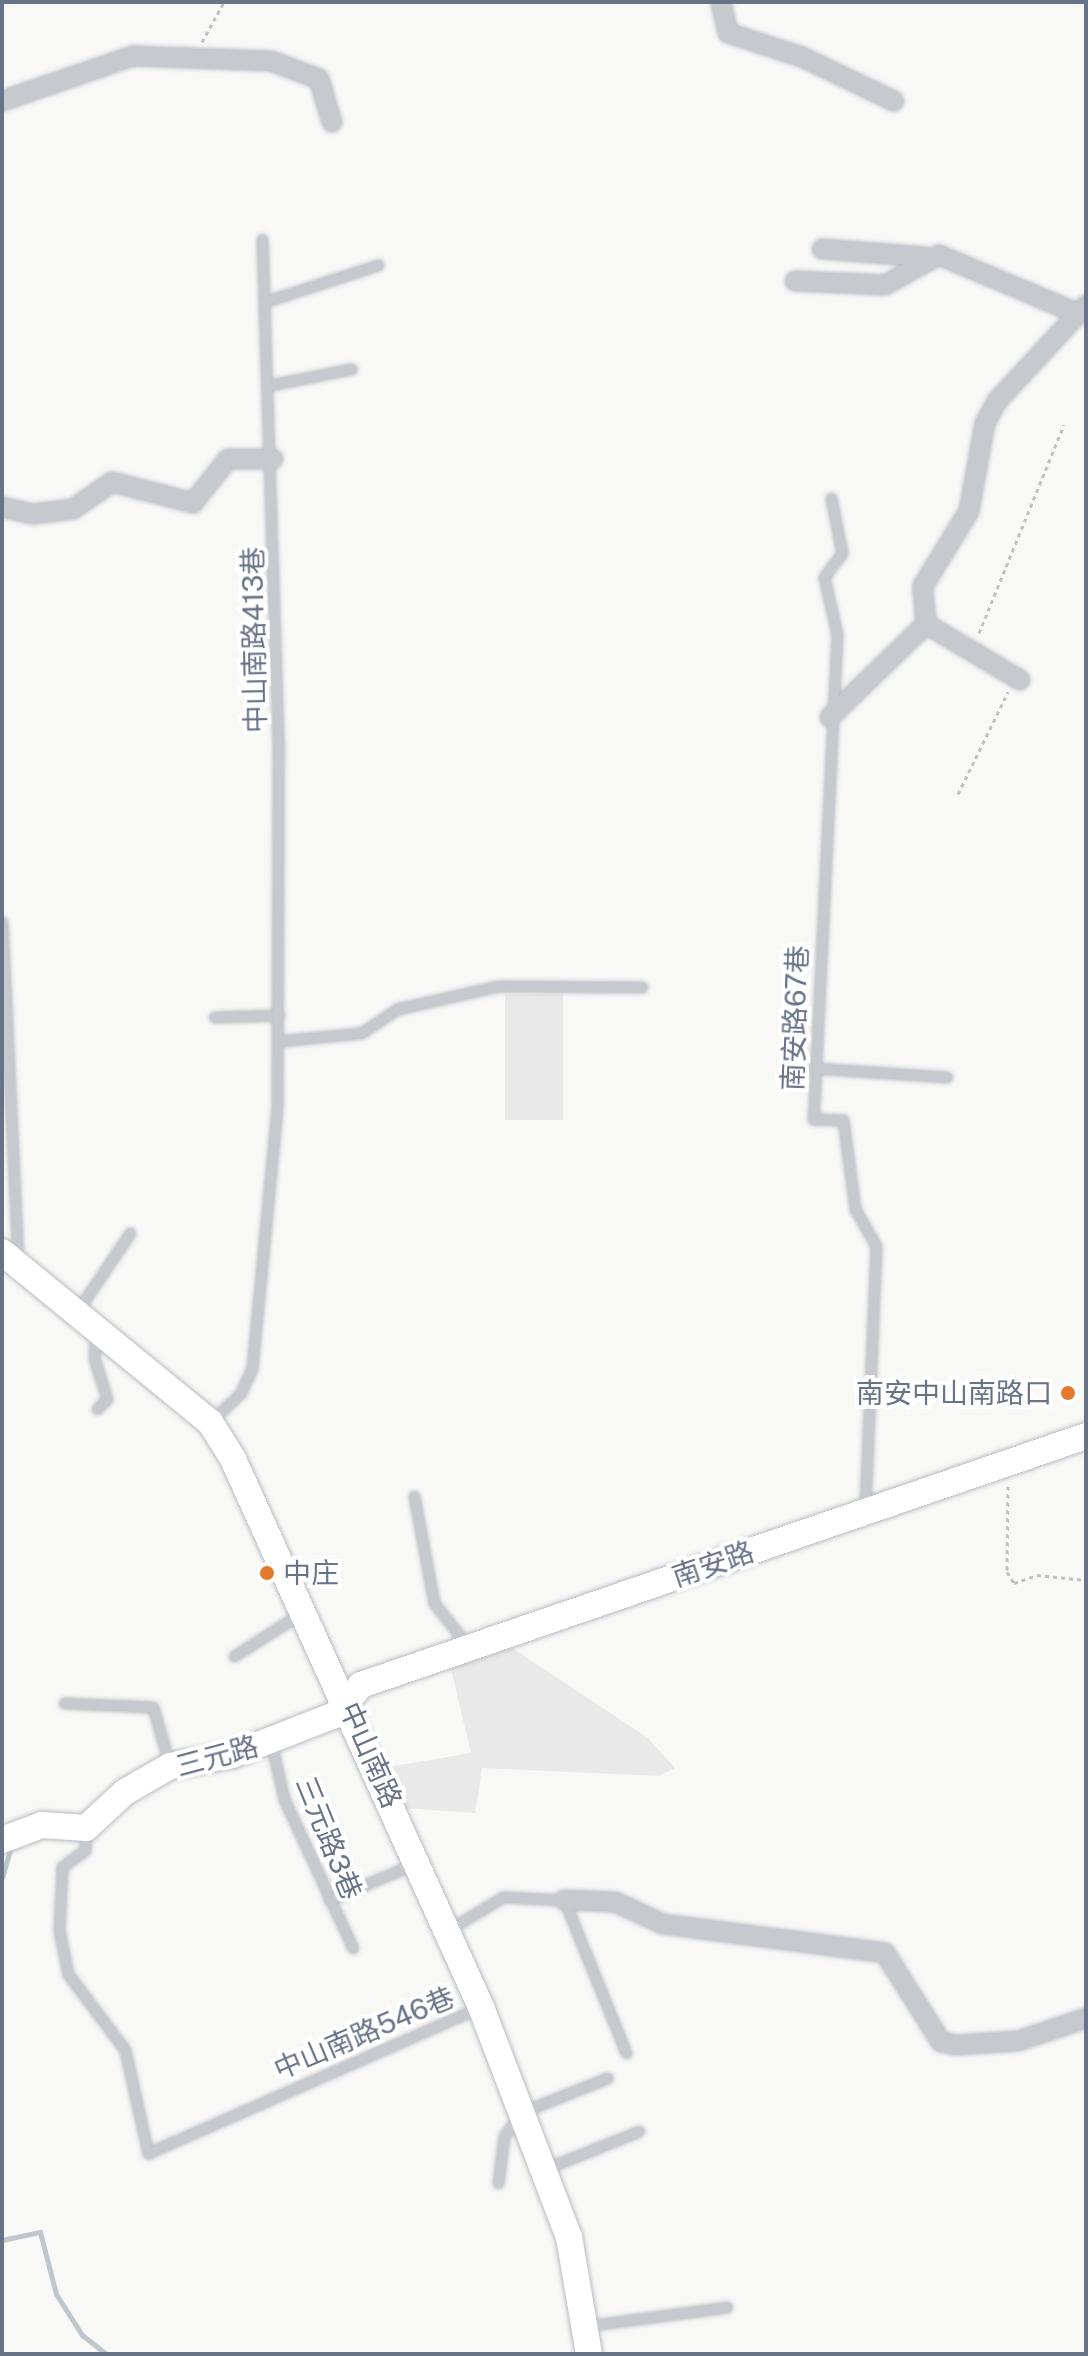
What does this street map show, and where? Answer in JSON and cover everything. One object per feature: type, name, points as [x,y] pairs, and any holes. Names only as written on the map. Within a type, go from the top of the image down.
[{"type":"street","points":[[721,2],[728,33],[802,57],[894,101]]},
{"type":"street","points":[[2,101],[133,56],[271,61],[319,79],[332,122]]},
{"type":"street","points":[[822,249],[926,257],[939,255],[1082,310],[985,423],[969,511],[923,586],[926,624]]},
{"type":"street","points":[[795,281],[885,285],[926,257]]},
{"type":"street","points":[[2,507],[33,514],[73,509],[112,482],[193,503],[228,459],[273,459]]},
{"type":"street","points":[[926,624],[1015,684]]},
{"type":"street","points":[[830,717],[926,624]]},
{"type":"street","name":"中山南路","points":[[10,1259],[87,1316],[210,1422],[306,1610],[450,1929],[569,2237],[589,2354]]},
{"type":"street","name":"南安路","points":[[349,1703],[361,1685],[468,1646],[864,1514],[1009,1460],[1086,1436]]},
{"type":"street","name":"三元路","points":[[86,1828],[125,1792],[170,1766],[271,1742],[349,1703]]},
{"type":"street","points":[[2,1840],[42,1825],[86,1828]]},
{"type":"street","points":[[564,1900],[615,1902],[663,1924],[885,1953],[941,2042],[956,2045],[1018,2041],[1086,2018]]},
{"type":"lane","name":"中山南路413巷","points":[[210,1422],[240,1394],[260,1329],[278,1041],[273,459],[262,239]]},
{"type":"lane","points":[[267,301],[378,265]]},
{"type":"lane","points":[[270,385],[351,369]]},
{"type":"lane","name":"南安路67巷","points":[[831,498],[842,553],[824,577],[837,634],[830,717],[813,1119],[843,1120],[855,1209],[876,1246],[864,1514]]},
{"type":"lane","points":[[2,922],[10,1259]]},
{"type":"lane","points":[[278,1041],[361,1033],[397,1009],[498,986],[642,987]]},
{"type":"lane","points":[[214,1017],[279,1015]]},
{"type":"lane","points":[[813,1068],[947,1077]]},
{"type":"lane","points":[[97,1409],[107,1399],[94,1358],[87,1316],[130,1233]]},
{"type":"lane","points":[[414,1496],[434,1603],[468,1646]]},
{"type":"lane","points":[[234,1656],[306,1610]]},
{"type":"lane","points":[[64,1703],[153,1707],[170,1766]]},
{"type":"lane","name":"三元路3巷","points":[[271,1742],[284,1799],[353,1948]]},
{"type":"lane","name":"中山南路546巷","points":[[86,1828],[85,1850],[62,1867],[59,1930],[68,1974],[125,2050],[148,2153],[264,2099],[481,2007]]},
{"type":"lane","points":[[329,1900],[418,1862]]},
{"type":"lane","points":[[450,1929],[503,1897],[564,1900],[626,2053]]},
{"type":"lane","points":[[498,2183],[504,2136],[522,2112],[607,2078]]},
{"type":"lane","points":[[544,2169],[639,2131]]},
{"type":"lane","points":[[585,2326],[727,2307]]},
{"type":"path","points":[[193,59],[224,2]]},
{"type":"path","points":[[979,632],[1064,425]]},
{"type":"path","points":[[958,794],[1015,684]]},
{"type":"path","points":[[1009,1460],[1007,1572],[1014,1583],[1037,1575],[1086,1580]]},
{"type":"shaded area","points":[[505,994],[563,994],[563,1120],[505,1120]]},
{"type":"shaded area","points":[[503,1642],[648,1738],[675,1768],[659,1776],[482,1768],[475,1813],[402,1808],[382,1768],[471,1753],[449,1661]]},
{"type":"waterway","points":[[2,1878],[11,1847]]},
{"type":"waterway","points":[[2,2240],[40,2232],[56,2294],[82,2335],[106,2354]]},
{"type":"place","name":"南安中山南路口","points":[[1068,1393]]},
{"type":"place","name":"中庄","points":[[267,1573]]}]
